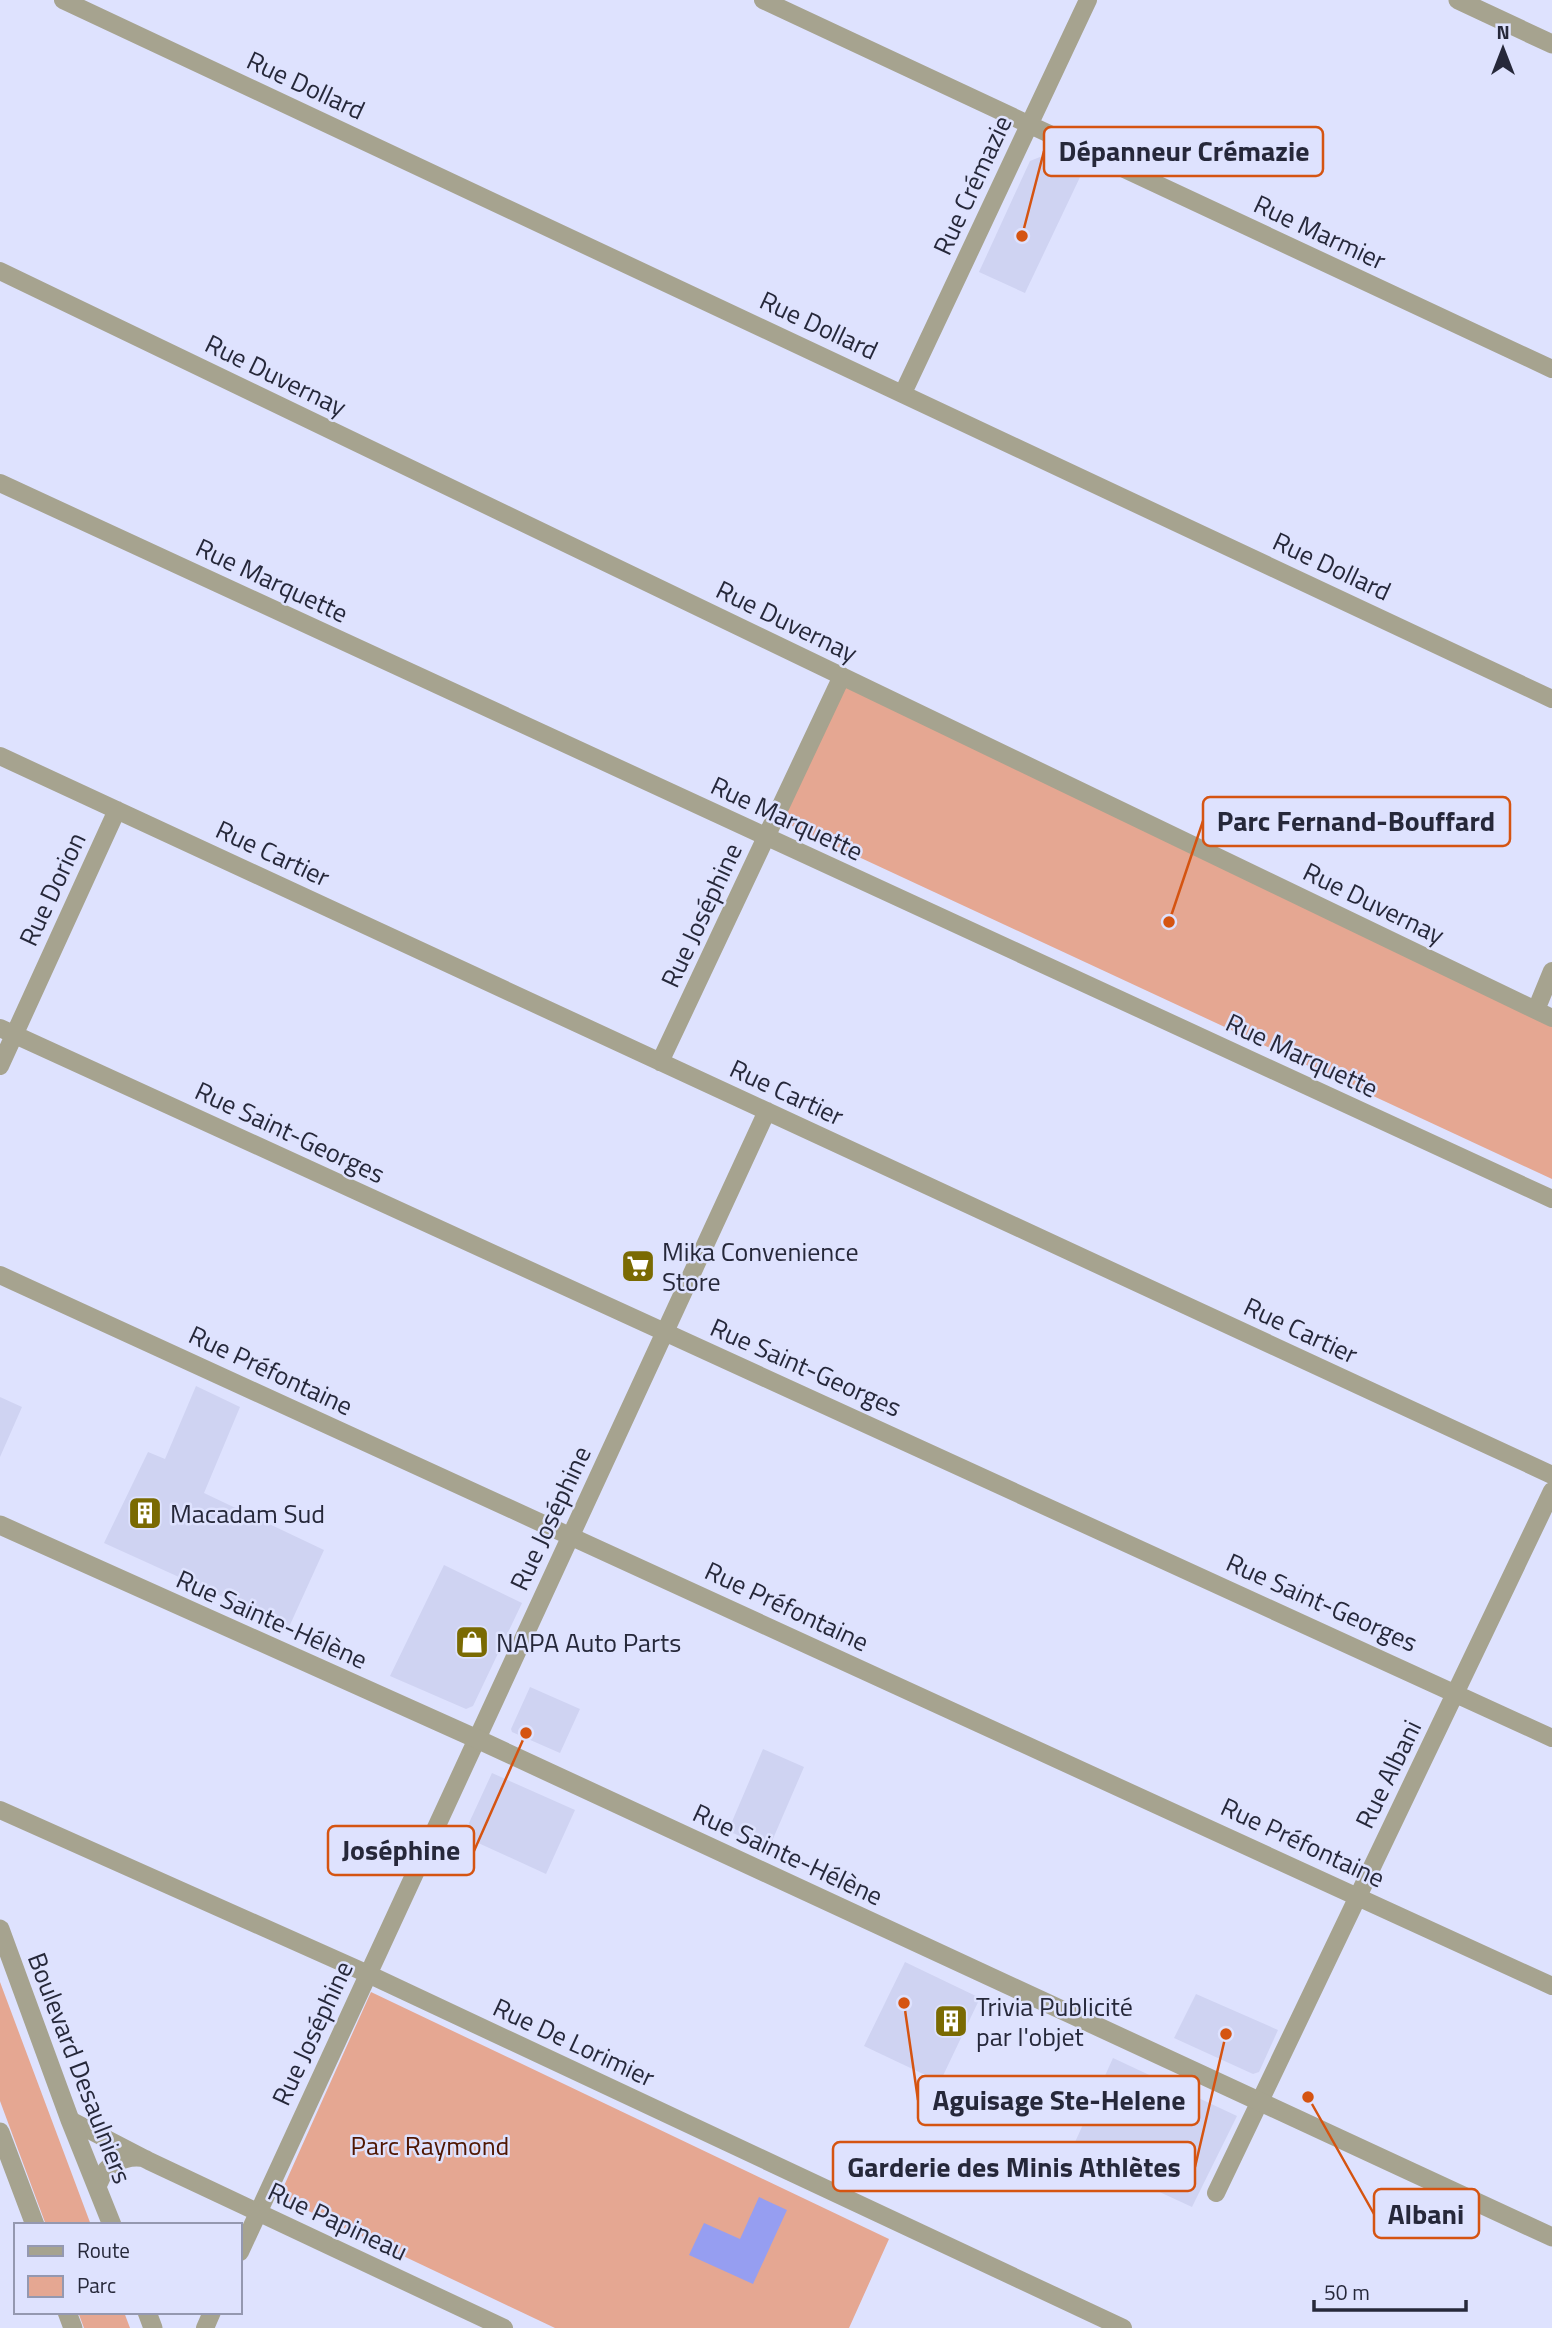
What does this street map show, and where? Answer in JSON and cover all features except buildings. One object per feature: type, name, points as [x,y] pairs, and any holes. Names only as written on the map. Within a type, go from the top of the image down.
[{"type":"street","name":"Rue Dollard","points":[[63,0],[1552,699]]},
{"type":"street","name":"Rue Marmier","points":[[763,0],[1552,369]]},
{"type":"street","name":"Rue Crémazie","points":[[903,393],[1088,0]]},
{"type":"street","points":[[1458,0],[1552,44]]},
{"type":"street","name":"Rue Duvernay","points":[[0,271],[1552,1017]]},
{"type":"street","name":"Rue Marquette","points":[[0,483],[1552,1199]]},
{"type":"street","name":"Rue Joséphine","points":[[660,1062],[842,676]]},
{"type":"street","name":"Rue Cartier","points":[[0,756],[1552,1475]]},
{"type":"street","name":"Rue Dorion","points":[[0,1066],[7,1031],[117,810]]},
{"type":"street","points":[[1535,1010],[1552,971]]},
{"type":"street","name":"Rue Saint-Georges","points":[[7,1031],[1552,1738]]},
{"type":"street","name":"Rue Joséphine","points":[[242,2248],[767,1111]]},
{"type":"street","name":"Rue Préfontaine","points":[[0,1275],[1552,1986]]},
{"type":"street","name":"Rue Albani","points":[[1216,2193],[1552,1491]]},
{"type":"street","name":"Rue Sainte-Hélène","points":[[0,1525],[477,1739],[1552,2237]]},
{"type":"street","name":"Rue De Lorimier","points":[[0,1810],[368,1974],[1123,2328]]},
{"type":"street","name":"Boulevard Desaulniers","points":[[0,1929],[70,2120],[111,2223]]},
{"type":"street","name":"Rue Papineau","points":[[70,2120],[149,2161]]},
{"type":"street","points":[[0,2132],[34,2223]]},
{"type":"street","name":"Rue Papineau","points":[[97,2187],[106,2171],[121,2160],[140,2157],[504,2328]]},
{"type":"shaded area","points":[[1040,157],[1081,175],[1025,293],[979,272],[1030,161]]},
{"type":"shaded area","points":[[196,1386],[240,1407],[204,1493],[324,1550],[289,1627],[104,1543],[148,1452],[165,1459]]},
{"type":"shaded area","points":[[0,1397],[22,1407],[0,1457]]},
{"type":"shaded area","points":[[444,1565],[522,1603],[473,1706],[466,1709],[390,1676]]},
{"type":"shaded area","points":[[530,1687],[580,1709],[560,1753],[512,1732]]},
{"type":"shaded area","points":[[763,1749],[804,1767],[769,1848],[728,1831]]},
{"type":"shaded area","points":[[492,1773],[575,1810],[546,1874],[463,1836]]},
{"type":"shaded area","points":[[905,1962],[980,1998],[940,2082],[864,2046]]},
{"type":"shaded area","points":[[1196,1994],[1278,2030],[1259,2072],[1253,2074],[1174,2038]]},
{"type":"shaded area","points":[[1113,2058],[1237,2116],[1192,2207],[1071,2151]]},
{"type":"green space","points":[[845,685],[1552,1026],[1552,1179],[777,819]]},
{"type":"green space","points":[[0,1982],[90,2223],[45,2223],[0,2101]]},
{"type":"green space","name":"Parc Raymond","points":[[371,1992],[889,2239],[849,2328],[555,2328],[279,2197]]},
{"type":"green space","points":[[79,2314],[125,2314],[130,2328],[84,2328]]},
{"type":"water","points":[[759,2197],[787,2210],[753,2284],[689,2255],[704,2223],[740,2239]]},
{"type":"place","name":"Dépanneur Crémazie","points":[[1022,236]]},
{"type":"place","name":"Parc Fernand-Bouffard","points":[[1169,922]]},
{"type":"place","name":"Mika Convenience Store","points":[[638,1266]]},
{"type":"place","name":"Macadam Sud","points":[[145,1513]]},
{"type":"place","name":"NAPA Auto Parts","points":[[472,1642]]},
{"type":"place","name":"Joséphine","points":[[526,1733]]},
{"type":"place","name":"Aguisage Ste-Helene","points":[[904,2003]]},
{"type":"place","name":"Trivia Publicité par l'objet","points":[[951,2021]]},
{"type":"place","name":"Garderie des Minis Athlètes","points":[[1226,2034]]},
{"type":"place","name":"Albani","points":[[1308,2097]]}]
